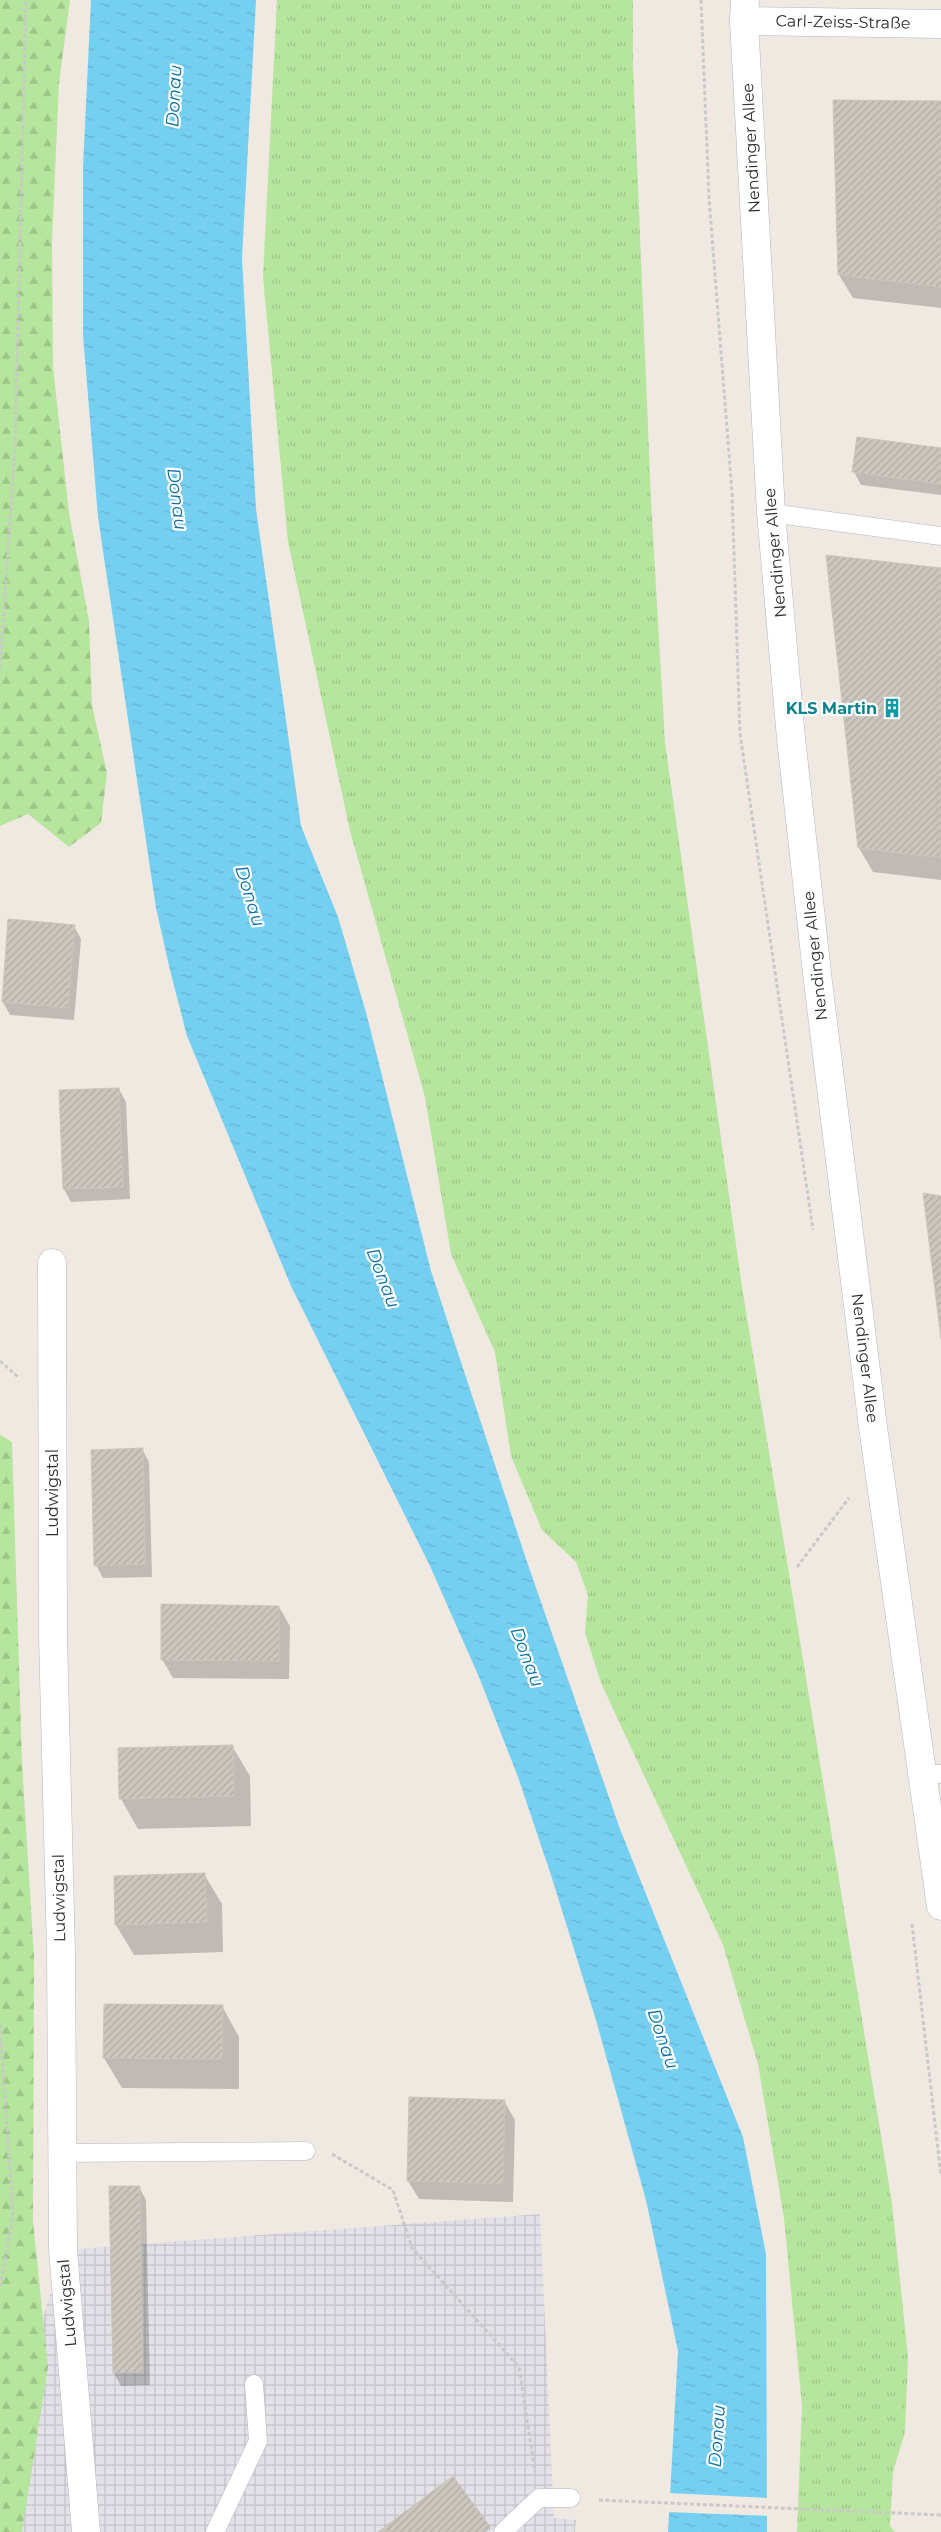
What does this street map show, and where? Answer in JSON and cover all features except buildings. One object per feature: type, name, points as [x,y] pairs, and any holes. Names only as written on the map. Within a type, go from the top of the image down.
[{"type":"street","name":"Carl-Zeiss-Straße","points":[[745,10],[941,24]]},
{"type":"street","name":"Nendinger Allee","points":[[745,10],[771,514],[817,977],[882,1485],[932,1774],[941,1906]]},
{"type":"street","name":"Ludwigstal","points":[[52,1263],[53,1626],[61,1953],[63,2250],[86,2532]]},
{"type":"lane","points":[[771,514],[941,536]]},
{"type":"lane","points":[[62,2153],[306,2151]]},
{"type":"lane","points":[[215,2532],[258,2441],[254,2384]]},
{"type":"lane","points":[[503,2532],[539,2498],[571,2498]]},
{"type":"path","points":[[0,668],[15,447],[26,0]]},
{"type":"path","points":[[797,1567],[852,1495],[882,1485]]},
{"type":"path","points":[[0,2024],[14,2217],[0,2286]]},
{"type":"path","points":[[306,2151],[336,2155],[393,2190],[412,2248],[519,2367],[539,2498]]},
{"type":"path","points":[[571,2498],[941,2515]]},
{"type":"shaded area","points":[[540,2214],[554,2518],[576,2520],[575,2532],[0,2532],[0,2464],[63,2250]]},
{"type":"green space","points":[[0,0],[70,0],[59,83],[52,241],[53,367],[69,513],[89,621],[92,705],[107,773],[101,823],[69,847],[28,814],[0,826]]},
{"type":"green space","points":[[277,0],[633,0],[633,66],[651,500],[665,743],[742,1287],[892,2203],[908,2357],[905,2432],[893,2472],[890,2526],[895,2532],[797,2532],[802,2406],[784,2218],[758,2064],[723,1945],[601,1683],[585,1633],[588,1595],[576,1562],[542,1530],[511,1456],[495,1352],[451,1254],[425,1097],[350,831],[288,542],[263,277]]},
{"type":"green space","points":[[0,1435],[12,1442],[22,1763],[34,1958],[33,2221],[48,2367],[22,2532],[0,2532]]},
{"type":"water","name":"Donau","points":[[91,0],[256,0],[242,258],[256,509],[301,826],[338,917],[367,1016],[431,1271],[526,1559],[620,1829],[743,2137],[766,2254],[767,2532],[668,2532],[678,2351],[646,2200],[596,2020],[551,1875],[518,1777],[479,1677],[430,1566],[291,1286],[187,1036],[156,908],[98,517],[83,335],[83,167]]},
{"type":"pier","points":[[668,2493],[769,2498],[769,2516],[666,2512]]},
{"type":"place","name":"KLS Martin","points":[[892,708]]}]
